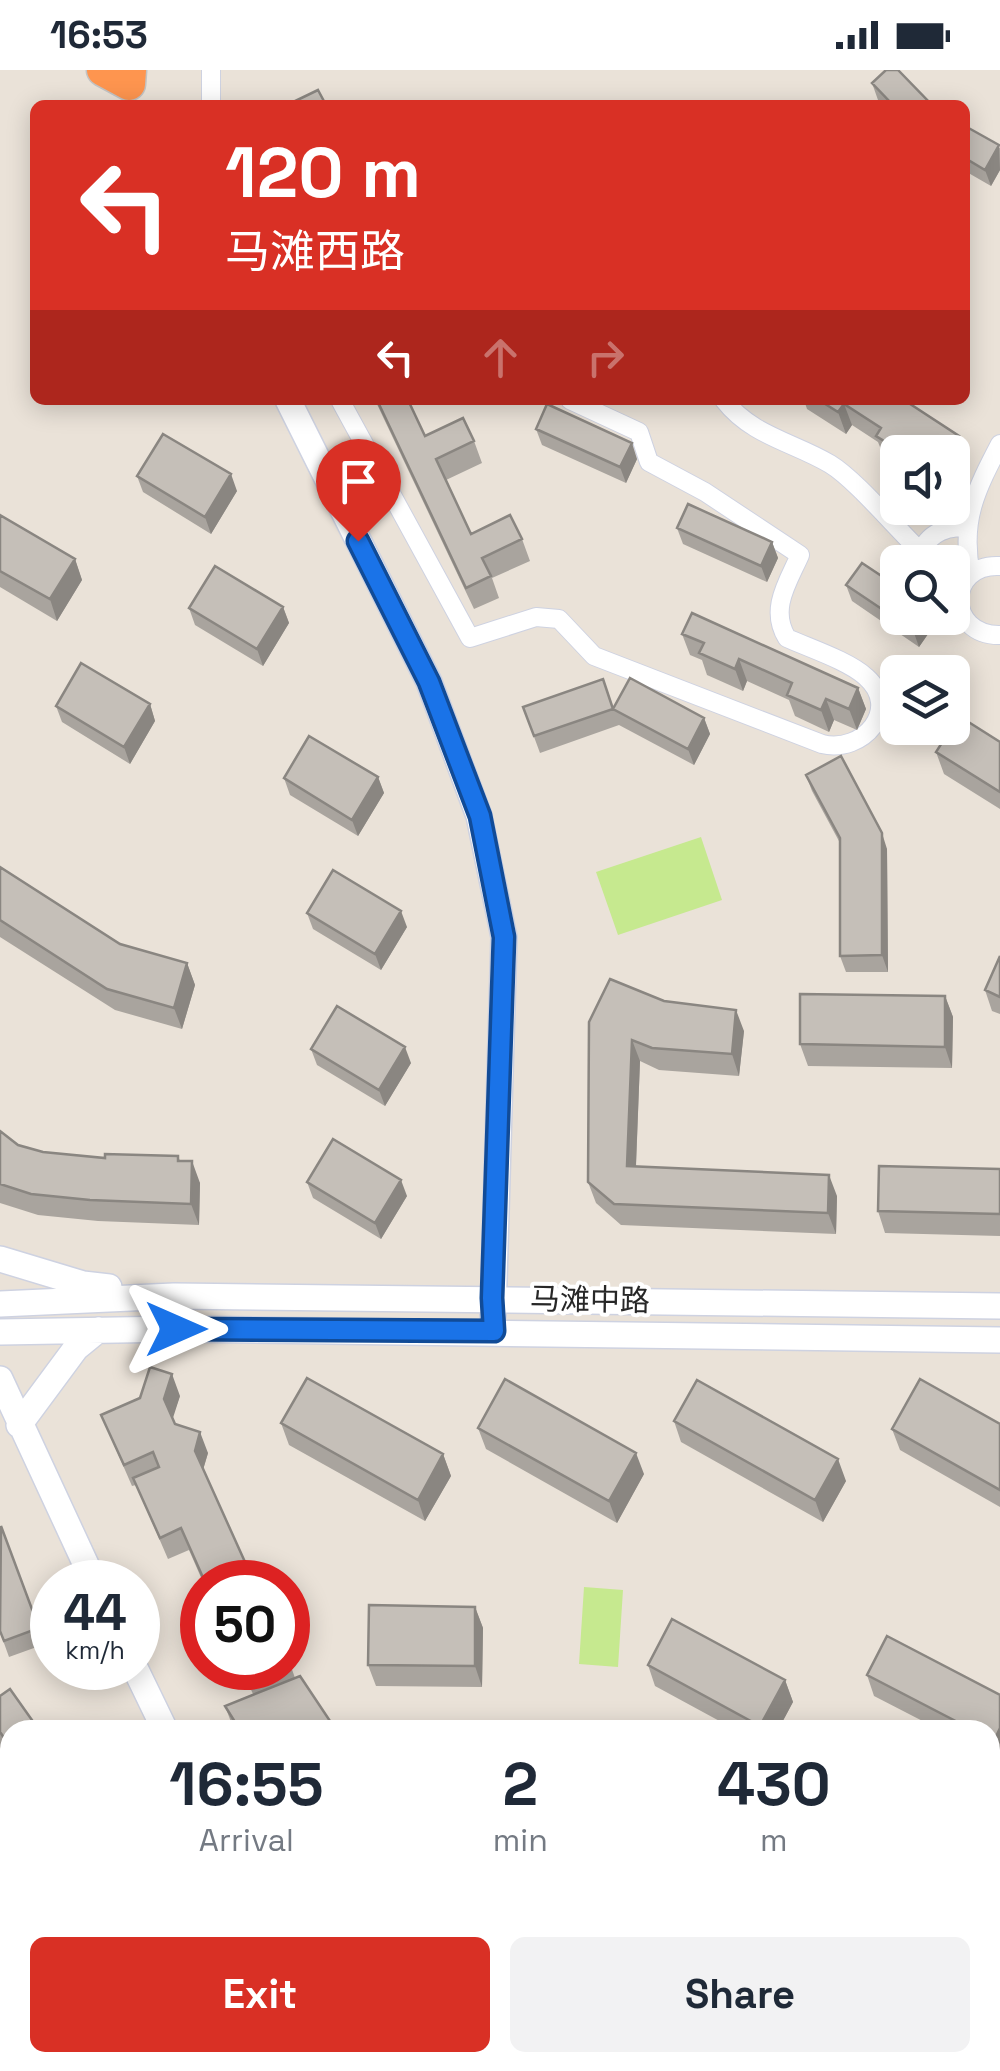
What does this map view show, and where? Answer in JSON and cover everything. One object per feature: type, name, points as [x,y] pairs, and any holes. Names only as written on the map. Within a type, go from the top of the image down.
[{"type":"main road","points":[[290,405],[429,682],[480,816],[504,937],[494,1331]]},
{"type":"main road","points":[[0,1259],[83,1284],[174,1296]]},
{"type":"main road","name":"马滩中路","points":[[0,1304],[174,1296],[1000,1306]]},
{"type":"main road","points":[[10,1410],[98,1330]]},
{"type":"main road","name":"马滩中路","points":[[0,1332],[494,1331],[1000,1340]]},
{"type":"main road","points":[[0,1379],[10,1410],[83,1560]]},
{"type":"main road","points":[[145,1690],[159,1720]]},
{"type":"street","points":[[211,70],[211,100]]},
{"type":"street","points":[[343,405],[470,638],[536,617],[560,619],[594,656],[822,744],[847,746],[869,733],[879,709],[873,684],[864,674],[787,638],[781,629],[778,608],[800,555],[705,492],[649,462],[639,432],[581,405]]},
{"type":"street","points":[[728,405],[754,429],[832,465],[907,545]]},
{"type":"street","points":[[1000,444],[976,492],[965,546],[971,574],[988,565],[1000,566]]},
{"type":"street","points":[[928,545],[939,531],[952,526],[967,527]]},
{"type":"street","points":[[970,625],[990,635],[1000,635]]},
{"type":"green space","points":[[701,837],[722,900],[618,935],[596,872]]},
{"type":"green space","points":[[584,1587],[623,1590],[618,1667],[579,1664]]},
{"type":"building","points":[[886,70],[898,70],[927,100],[888,100],[872,83]]},
{"type":"building","points":[[318,90],[323,100],[297,100]]},
{"type":"building","points":[[970,129],[999,145],[985,170],[970,161]]},
{"type":"building","points":[[379,405],[410,405],[425,436],[463,418],[474,441],[436,459],[471,534],[510,515],[522,539],[482,558],[491,576],[466,588]]},
{"type":"building","points":[[549,405],[632,443],[620,467],[536,429]]},
{"type":"building","points":[[846,405],[912,405],[957,435],[880,435],[880,438],[876,436],[881,428]]},
{"type":"building","points":[[163,434],[231,474],[205,517],[137,476]]},
{"type":"building","points":[[688,504],[772,542],[761,566],[677,528]]},
{"type":"building","points":[[0,515],[75,559],[50,599],[0,571]]},
{"type":"building","points":[[862,563],[880,575],[880,608],[846,585]]},
{"type":"building","points":[[215,566],[283,607],[257,649],[189,608]]},
{"type":"building","points":[[692,613],[858,688],[849,709],[826,699],[821,710],[787,695],[792,683],[739,659],[735,669],[699,653],[704,643],[682,634]]},
{"type":"building","points":[[81,663],[150,704],[124,747],[56,706]]},
{"type":"building","points":[[630,678],[704,718],[688,749],[613,709]]},
{"type":"building","points":[[603,679],[613,709],[534,736],[523,707]]},
{"type":"building","points":[[970,723],[1000,742],[1000,792],[936,752],[940,745],[970,745]]},
{"type":"building","points":[[309,736],[378,777],[352,820],[284,778]]},
{"type":"building","points":[[841,756],[882,833],[882,955],[840,956],[840,838],[806,775]]},
{"type":"building","points":[[0,867],[120,944],[187,963],[174,1008],[107,989],[0,920]]},
{"type":"building","points":[[333,870],[401,911],[375,954],[307,913]]},
{"type":"building","points":[[1000,956],[1000,997],[985,990]]},
{"type":"building","points":[[610,979],[664,1001],[736,1010],[732,1054],[652,1048],[632,1040],[627,1166],[829,1175],[828,1213],[614,1204],[588,1182],[589,1022]]},
{"type":"building","points":[[800,994],[945,996],[945,1047],[800,1044]]},
{"type":"building","points":[[337,1006],[405,1047],[379,1090],[311,1049]]},
{"type":"building","points":[[0,1131],[18,1145],[43,1152],[105,1158],[105,1154],[178,1156],[178,1161],[192,1161],[191,1204],[31,1194],[0,1184]]},
{"type":"building","points":[[333,1139],[401,1180],[375,1223],[307,1182]]},
{"type":"building","points":[[879,1166],[1000,1169],[1000,1214],[878,1211]]},
{"type":"building","points":[[150,1367],[172,1374],[164,1399],[175,1424],[200,1432],[195,1451],[244,1560],[195,1560],[181,1528],[160,1538],[133,1478],[159,1467],[153,1452],[124,1465],[101,1415],[140,1398]]},
{"type":"building","points":[[307,1378],[443,1454],[418,1500],[281,1423]]},
{"type":"building","points":[[505,1379],[636,1453],[609,1501],[478,1428]]},
{"type":"building","points":[[920,1379],[1000,1424],[1000,1490],[892,1429]]},
{"type":"building","points":[[697,1380],[838,1459],[815,1500],[674,1421]]},
{"type":"building","points":[[1,1526],[30,1604],[30,1631],[4,1641],[0,1631]]},
{"type":"building","points":[[369,1605],[475,1607],[475,1666],[368,1665]]},
{"type":"building","points":[[672,1619],[785,1680],[763,1720],[749,1720],[648,1665]]},
{"type":"building","points":[[887,1636],[1000,1695],[1000,1720],[954,1720],[867,1675]]},
{"type":"building","points":[[10,1689],[32,1720],[0,1720],[0,1696]]},
{"type":"building","points":[[265,1690],[309,1690],[329,1720],[234,1720],[225,1706]]},
{"type":"route","points":[[176,1329],[494,1331],[504,937],[480,816],[429,682],[358,541]]}]
